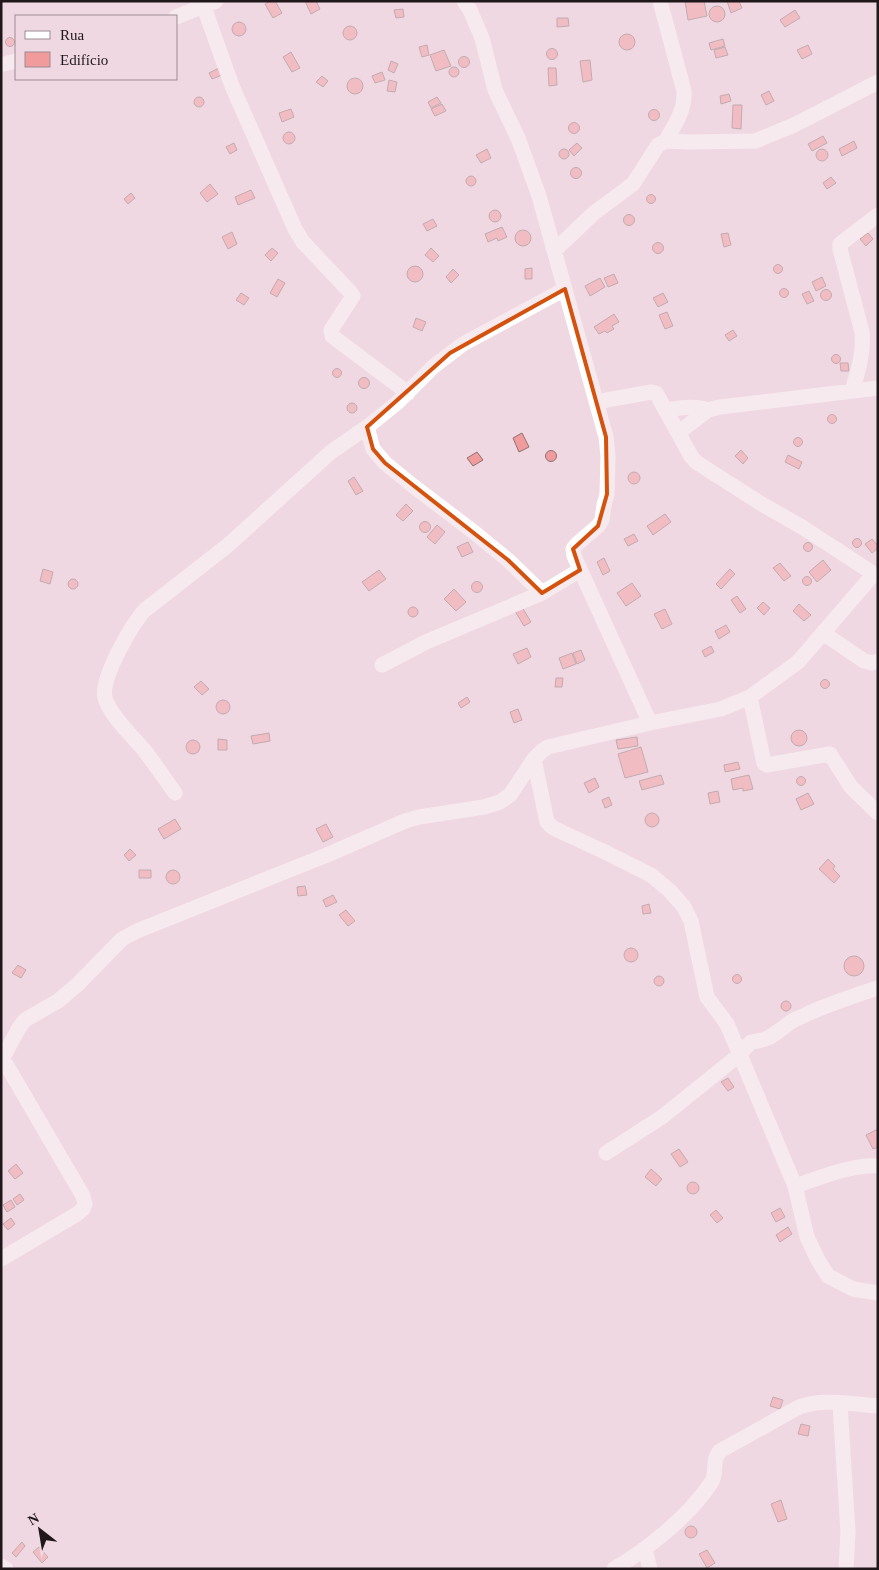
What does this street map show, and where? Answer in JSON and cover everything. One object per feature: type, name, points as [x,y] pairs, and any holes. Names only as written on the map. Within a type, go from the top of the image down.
[{"type":"street","points":[[464,1],[482,38],[495,90],[527,159],[555,250],[607,447],[608,494],[604,504],[602,520],[598,526],[577,544],[574,549],[574,556],[650,723]]},
{"type":"street","points":[[660,1],[684,91],[682,110],[666,141]]},
{"type":"street","points":[[178,16],[210,4],[232,86],[295,229],[302,242],[352,293],[353,296],[331,330],[332,336],[408,393]]},
{"type":"street","points":[[555,250],[594,213],[632,184],[658,145],[666,141],[755,141],[794,125],[878,82]]},
{"type":"street","points":[[852,391],[861,363],[862,332],[840,244],[878,215]]},
{"type":"street","points":[[175,793],[145,751],[109,708],[105,698],[104,690],[118,652],[137,618],[234,540],[331,452],[367,427],[408,393],[450,352],[565,288]]},
{"type":"street","points":[[678,433],[708,410],[720,407],[878,388]]},
{"type":"street","points":[[1,1259],[77,1214],[83,1209],[85,1204],[83,1196],[2,1060],[18,1028],[25,1020],[77,985],[122,939],[137,931],[327,855],[405,821],[484,807],[500,802],[510,795],[534,759],[542,750],[548,747],[650,723],[721,709],[750,697],[798,662],[872,576],[872,574],[802,527],[696,462],[656,393],[651,392],[596,402]]},
{"type":"street","points":[[666,410],[700,407],[708,410]]},
{"type":"street","points":[[367,427],[373,448],[385,463],[508,560],[542,593]]},
{"type":"street","points":[[382,665],[426,642],[542,593],[580,570]]},
{"type":"street","points":[[823,633],[864,661],[878,661]]},
{"type":"street","points":[[750,697],[764,763],[767,765],[830,754],[850,787],[878,814]]},
{"type":"street","points":[[534,759],[547,822],[553,828],[651,875],[670,891],[684,907],[691,921],[706,997],[738,1038],[751,1042],[763,1041],[776,1035],[790,1023],[824,1007],[878,988]]},
{"type":"street","points":[[727,1024],[795,1186],[807,1237],[818,1260],[828,1276],[853,1289],[878,1293]]},
{"type":"street","points":[[606,1153],[662,1117],[739,1055],[751,1042]]},
{"type":"street","points":[[795,1186],[857,1167],[878,1166]]},
{"type":"street","points":[[614,1569],[645,1549],[701,1499],[714,1479],[716,1455],[720,1451],[809,1403],[878,1406]]},
{"type":"street","points":[[840,1404],[848,1532],[846,1569]]},
{"type":"street","points":[[645,1549],[650,1569]]},
{"type":"street","points":[[1,1566],[6,1569]]},
{"type":"highlighted area","points":[[565,289],[606,437],[607,494],[598,526],[573,549],[580,570],[542,593],[508,560],[385,463],[373,449],[367,427],[450,353]]},
{"type":"building","points":[[275,1],[282,13],[273,18],[265,4]]},
{"type":"building","points":[[305,1],[316,1],[320,9],[311,14]]},
{"type":"building","points":[[685,1],[704,1],[707,16],[688,20]]},
{"type":"building","points":[[727,1],[739,1],[742,8],[731,13]]},
{"type":"building","points":[[717,6],[723,8],[725,14],[723,20],[717,22],[711,20],[709,14],[711,8]]},
{"type":"building","points":[[403,9],[404,17],[396,18],[394,10]]},
{"type":"building","points":[[795,10],[800,18],[785,27],[780,20]]},
{"type":"building","points":[[557,18],[568,18],[569,26],[557,27]]},
{"type":"building","points":[[236,22],[242,22],[246,29],[242,36],[236,36],[232,32],[232,26]]},
{"type":"building","points":[[347,26],[353,26],[357,33],[353,40],[347,40],[343,36],[343,30]]},
{"type":"building","points":[[627,34],[633,36],[635,42],[633,48],[627,50],[621,48],[619,42],[621,36]]},
{"type":"building","points":[[10,38],[14,42],[10,46],[6,42]]},
{"type":"building","points":[[723,39],[725,46],[711,50],[709,43]]},
{"type":"building","points":[[427,45],[429,55],[422,57],[419,47]]},
{"type":"building","points":[[808,45],[812,54],[802,59],[797,50]]},
{"type":"building","points":[[725,47],[728,55],[716,58],[714,50]]},
{"type":"building","points":[[552,48],[558,54],[552,60],[546,54]]},
{"type":"building","points":[[444,50],[451,66],[436,71],[430,55]]},
{"type":"building","points":[[291,52],[300,68],[292,72],[283,57]]},
{"type":"building","points":[[464,56],[470,62],[464,68],[458,62]]},
{"type":"building","points":[[590,60],[592,80],[583,82],[580,61]]},
{"type":"building","points":[[391,61],[398,64],[394,73],[388,70]]},
{"type":"building","points":[[454,67],[459,72],[454,77],[449,72]]},
{"type":"building","points":[[219,68],[222,75],[212,79],[209,73]]},
{"type":"building","points":[[548,68],[556,68],[557,85],[549,86]]},
{"type":"building","points":[[382,72],[385,80],[375,83],[372,76]]},
{"type":"building","points":[[322,76],[328,81],[323,87],[316,82]]},
{"type":"building","points":[[352,78],[358,78],[363,83],[361,92],[352,94],[347,89],[347,83]]},
{"type":"building","points":[[389,80],[397,82],[395,92],[387,91]]},
{"type":"building","points":[[769,91],[774,101],[766,105],[761,95]]},
{"type":"building","points":[[729,94],[731,101],[721,104],[720,96]]},
{"type":"building","points":[[197,97],[201,97],[204,102],[203,106],[197,107],[194,104],[194,100]]},
{"type":"building","points":[[437,97],[441,103],[431,108],[428,102]]},
{"type":"building","points":[[442,104],[446,111],[435,116],[431,109]]},
{"type":"building","points":[[733,105],[742,105],[741,129],[732,128]]},
{"type":"building","points":[[291,109],[294,117],[282,122],[279,113]]},
{"type":"building","points":[[652,110],[656,110],[659,115],[658,119],[652,120],[649,117],[649,113]]},
{"type":"building","points":[[574,122],[580,128],[574,134],[568,128]]},
{"type":"building","points":[[287,132],[291,132],[295,138],[291,144],[287,144],[283,140],[283,136]]},
{"type":"building","points":[[823,136],[827,143],[812,151],[808,144]]},
{"type":"building","points":[[854,141],[857,148],[842,156],[839,149]]},
{"type":"building","points":[[234,143],[237,150],[230,154],[226,147]]},
{"type":"building","points":[[577,143],[582,148],[574,156],[569,150]]},
{"type":"building","points":[[487,149],[491,158],[481,163],[476,155]]},
{"type":"building","points":[[562,149],[566,149],[569,154],[568,158],[562,159],[559,156],[559,152]]},
{"type":"building","points":[[820,149],[824,149],[828,155],[824,161],[820,161],[816,157],[816,153]]},
{"type":"building","points":[[574,168],[578,168],[581,173],[580,177],[574,178],[571,175],[571,171]]},
{"type":"building","points":[[469,176],[473,176],[476,181],[475,185],[469,186],[466,183],[466,179]]},
{"type":"building","points":[[831,177],[836,183],[827,189],[823,183]]},
{"type":"building","points":[[210,184],[218,194],[207,202],[200,193]]},
{"type":"building","points":[[251,190],[255,198],[238,205],[235,197]]},
{"type":"building","points":[[131,193],[135,198],[128,204],[124,199]]},
{"type":"building","points":[[651,194],[656,199],[651,204],[646,199]]},
{"type":"building","points":[[493,210],[497,210],[501,216],[497,222],[493,222],[489,218],[489,214]]},
{"type":"building","points":[[627,215],[631,215],[634,220],[633,224],[627,225],[624,222],[624,218]]},
{"type":"building","points":[[433,219],[437,226],[427,231],[423,224]]},
{"type":"building","points":[[502,227],[507,237],[498,241],[497,238],[488,242],[485,234]]},
{"type":"building","points":[[520,230],[526,230],[531,235],[529,244],[520,246],[515,241],[515,235]]},
{"type":"building","points":[[232,232],[237,244],[228,249],[222,237]]},
{"type":"building","points":[[728,233],[731,245],[724,247],[721,234]]},
{"type":"building","points":[[868,233],[873,239],[866,246],[860,239]]},
{"type":"building","points":[[656,243],[660,243],[663,248],[662,252],[656,253],[653,250],[653,246]]},
{"type":"building","points":[[272,248],[278,253],[271,261],[265,255]]},
{"type":"building","points":[[431,248],[439,256],[433,262],[425,255]]},
{"type":"building","points":[[778,264],[783,269],[778,274],[773,269]]},
{"type":"building","points":[[415,266],[423,274],[415,282],[407,274]]},
{"type":"building","points":[[532,268],[532,279],[525,279],[525,269]]},
{"type":"building","points":[[453,269],[459,275],[451,283],[446,277]]},
{"type":"building","points":[[614,274],[618,283],[608,287],[604,278]]},
{"type":"building","points":[[822,277],[826,286],[816,291],[812,282]]},
{"type":"building","points":[[600,278],[605,287],[590,296],[585,286]]},
{"type":"building","points":[[278,279],[285,283],[277,297],[270,293]]},
{"type":"building","points":[[784,288],[789,293],[784,298],[779,293]]},
{"type":"building","points":[[824,290],[828,290],[831,295],[830,299],[824,300],[821,297],[821,293]]},
{"type":"building","points":[[809,291],[814,301],[807,304],[802,294]]},
{"type":"building","points":[[241,293],[249,298],[244,305],[236,300]]},
{"type":"building","points":[[663,293],[668,302],[658,307],[653,298]]},
{"type":"building","points":[[667,312],[673,326],[665,329],[659,315]]},
{"type":"building","points":[[614,314],[619,322],[612,326],[614,329],[607,333],[605,331],[599,334],[594,327]]},
{"type":"building","points":[[416,318],[426,322],[422,331],[413,327]]},
{"type":"building","points":[[733,330],[737,336],[729,341],[725,335]]},
{"type":"building","points":[[836,354],[841,359],[836,364],[831,359]]},
{"type":"building","points":[[840,363],[848,363],[849,371],[841,371]]},
{"type":"building","points":[[337,369],[341,373],[337,377],[333,373]]},
{"type":"building","points":[[362,378],[366,378],[369,383],[368,387],[362,388],[359,385],[359,381]]},
{"type":"building","points":[[352,403],[357,408],[352,413],[347,408]]},
{"type":"building","points":[[832,414],[837,419],[832,424],[827,419]]},
{"type":"building","points":[[522,433],[529,447],[519,452],[513,438]]},
{"type":"building","points":[[798,437],[803,442],[798,447],[793,442]]},
{"type":"building","points":[[551,450],[557,456],[551,462],[545,456]]},
{"type":"building","points":[[741,450],[748,458],[743,464],[735,456]]},
{"type":"building","points":[[477,452],[483,460],[473,466],[467,458]]},
{"type":"building","points":[[788,455],[802,462],[799,469],[785,462]]},
{"type":"building","points":[[634,472],[640,478],[634,484],[628,478]]},
{"type":"building","points":[[354,477],[363,491],[356,495],[348,481]]},
{"type":"building","points":[[406,504],[413,511],[403,521],[396,515]]},
{"type":"building","points":[[665,514],[671,522],[653,535],[647,526]]},
{"type":"building","points":[[425,521],[431,527],[425,533],[419,527]]},
{"type":"building","points":[[437,525],[445,532],[435,544],[427,537]]},
{"type":"building","points":[[634,534],[638,541],[628,546],[624,539]]},
{"type":"building","points":[[857,538],[862,543],[857,548],[852,543]]},
{"type":"building","points":[[872,539],[878,548],[872,553],[865,544]]},
{"type":"building","points":[[468,542],[473,552],[462,557],[457,547]]},
{"type":"building","points":[[808,542],[813,547],[808,552],[803,547]]},
{"type":"building","points":[[604,558],[610,571],[603,575],[597,562]]},
{"type":"building","points":[[823,560],[831,570],[817,582],[809,572]]},
{"type":"building","points":[[780,563],[791,576],[784,581],[773,568]]},
{"type":"building","points":[[43,569],[53,572],[50,584],[40,581]]},
{"type":"building","points":[[730,569],[735,574],[721,589],[716,584]]},
{"type":"building","points":[[379,570],[386,579],[369,591],[362,582]]},
{"type":"building","points":[[807,576],[812,581],[807,586],[802,581]]},
{"type":"building","points":[[73,579],[78,584],[73,589],[68,584]]},
{"type":"building","points":[[477,581],[483,587],[477,593],[471,587]]},
{"type":"building","points":[[632,583],[641,596],[626,606],[617,593]]},
{"type":"building","points":[[454,589],[466,602],[456,611],[444,599]]},
{"type":"building","points":[[737,596],[746,609],[740,613],[731,600]]},
{"type":"building","points":[[763,602],[770,608],[764,615],[757,608]]},
{"type":"building","points":[[799,604],[811,615],[804,621],[793,611]]},
{"type":"building","points":[[411,607],[415,607],[418,612],[417,616],[411,617],[408,614],[408,610]]},
{"type":"building","points":[[522,607],[531,622],[524,626],[515,611]]},
{"type":"building","points":[[665,609],[672,624],[662,629],[654,614]]},
{"type":"building","points":[[726,625],[730,632],[719,639],[715,631]]},
{"type":"building","points":[[711,646],[714,652],[705,657],[702,651]]},
{"type":"building","points":[[527,648],[531,657],[518,664],[513,654]]},
{"type":"building","points":[[581,650],[585,660],[577,664],[573,653]]},
{"type":"building","points":[[572,653],[576,664],[563,669],[559,658]]},
{"type":"building","points":[[556,678],[563,678],[562,687],[555,687]]},
{"type":"building","points":[[825,679],[830,684],[825,689],[820,684]]},
{"type":"building","points":[[201,681],[209,689],[202,695],[194,687]]},
{"type":"building","points":[[467,697],[470,702],[461,708],[458,703]]},
{"type":"building","points":[[223,700],[228,702],[230,707],[228,712],[223,714],[218,712],[216,707],[218,702]]},
{"type":"building","points":[[518,709],[522,720],[514,723],[510,712]]},
{"type":"building","points":[[799,730],[807,738],[799,746],[791,738]]},
{"type":"building","points":[[269,733],[270,741],[253,744],[251,736]]},
{"type":"building","points":[[637,737],[638,746],[618,749],[616,740]]},
{"type":"building","points":[[218,739],[227,740],[227,750],[218,750]]},
{"type":"building","points":[[193,740],[198,742],[200,747],[198,752],[193,754],[188,752],[186,747],[188,742]]},
{"type":"building","points":[[641,747],[648,772],[625,778],[618,754]]},
{"type":"building","points":[[738,762],[740,769],[725,772],[724,765]]},
{"type":"building","points":[[661,775],[664,784],[642,790],[639,781]]},
{"type":"building","points":[[749,775],[753,789],[733,790],[731,779]]},
{"type":"building","points":[[801,776],[806,781],[801,786],[796,781]]},
{"type":"building","points":[[595,778],[599,787],[589,793],[584,783]]},
{"type":"building","points":[[718,791],[720,802],[710,804],[708,793]]},
{"type":"building","points":[[808,793],[814,804],[801,810],[796,799]]},
{"type":"building","points":[[609,797],[612,805],[605,808],[602,800]]},
{"type":"building","points":[[649,813],[655,813],[659,820],[655,827],[649,827],[645,823],[645,817]]},
{"type":"building","points":[[175,819],[181,829],[164,839],[158,829]]},
{"type":"building","points":[[326,824],[333,837],[323,842],[316,829]]},
{"type":"building","points":[[130,849],[136,855],[129,861],[124,855]]},
{"type":"building","points":[[828,859],[835,866],[833,869],[840,876],[834,883],[819,869]]},
{"type":"building","points":[[139,870],[151,870],[151,878],[139,878]]},
{"type":"building","points":[[173,870],[178,872],[180,877],[178,882],[173,884],[168,882],[166,877],[168,872]]},
{"type":"building","points":[[305,886],[307,895],[298,896],[297,887]]},
{"type":"building","points":[[333,895],[337,902],[326,907],[323,900]]},
{"type":"building","points":[[649,904],[651,913],[643,914],[642,906]]},
{"type":"building","points":[[346,910],[355,921],[348,926],[339,915]]},
{"type":"building","points":[[631,948],[636,950],[638,955],[636,960],[631,962],[626,960],[624,955],[626,950]]},
{"type":"building","points":[[854,956],[861,959],[864,966],[861,973],[854,976],[847,973],[844,966],[847,959]]},
{"type":"building","points":[[18,965],[26,970],[21,978],[12,973]]},
{"type":"building","points":[[737,974],[742,979],[737,984],[732,979]]},
{"type":"building","points":[[657,976],[661,976],[664,981],[663,985],[657,986],[654,983],[654,979]]},
{"type":"building","points":[[786,1001],[791,1006],[786,1011],[781,1006]]},
{"type":"building","points":[[728,1078],[734,1087],[728,1091],[721,1082]]},
{"type":"building","points":[[878,1129],[878,1147],[873,1149],[866,1135]]},
{"type":"building","points":[[679,1149],[688,1162],[680,1167],[671,1154]]},
{"type":"building","points":[[16,1164],[23,1173],[15,1179],[8,1171]]},
{"type":"building","points":[[651,1169],[662,1179],[656,1186],[645,1177]]},
{"type":"building","points":[[691,1182],[695,1182],[699,1188],[695,1194],[691,1194],[687,1190],[687,1186]]},
{"type":"building","points":[[20,1194],[24,1200],[17,1205],[13,1199]]},
{"type":"building","points":[[11,1200],[15,1207],[7,1212],[3,1205]]},
{"type":"building","points":[[780,1208],[785,1217],[776,1222],[771,1213]]},
{"type":"building","points":[[716,1210],[723,1218],[717,1223],[710,1215]]},
{"type":"building","points":[[11,1218],[15,1224],[8,1230],[3,1224]]},
{"type":"building","points":[[788,1227],[792,1234],[780,1242],[776,1235]]},
{"type":"building","points":[[773,1397],[783,1400],[780,1409],[770,1406]]},
{"type":"building","points":[[801,1424],[810,1426],[808,1436],[798,1434]]},
{"type":"building","points":[[781,1500],[787,1519],[778,1522],[771,1504]]},
{"type":"building","points":[[689,1526],[693,1526],[697,1532],[693,1538],[689,1538],[685,1534],[685,1530]]},
{"type":"building","points":[[22,1542],[25,1546],[16,1557],[12,1553]]},
{"type":"building","points":[[39,1547],[48,1557],[42,1563],[33,1552]]},
{"type":"building","points":[[707,1550],[715,1563],[707,1568],[699,1554]]}]
